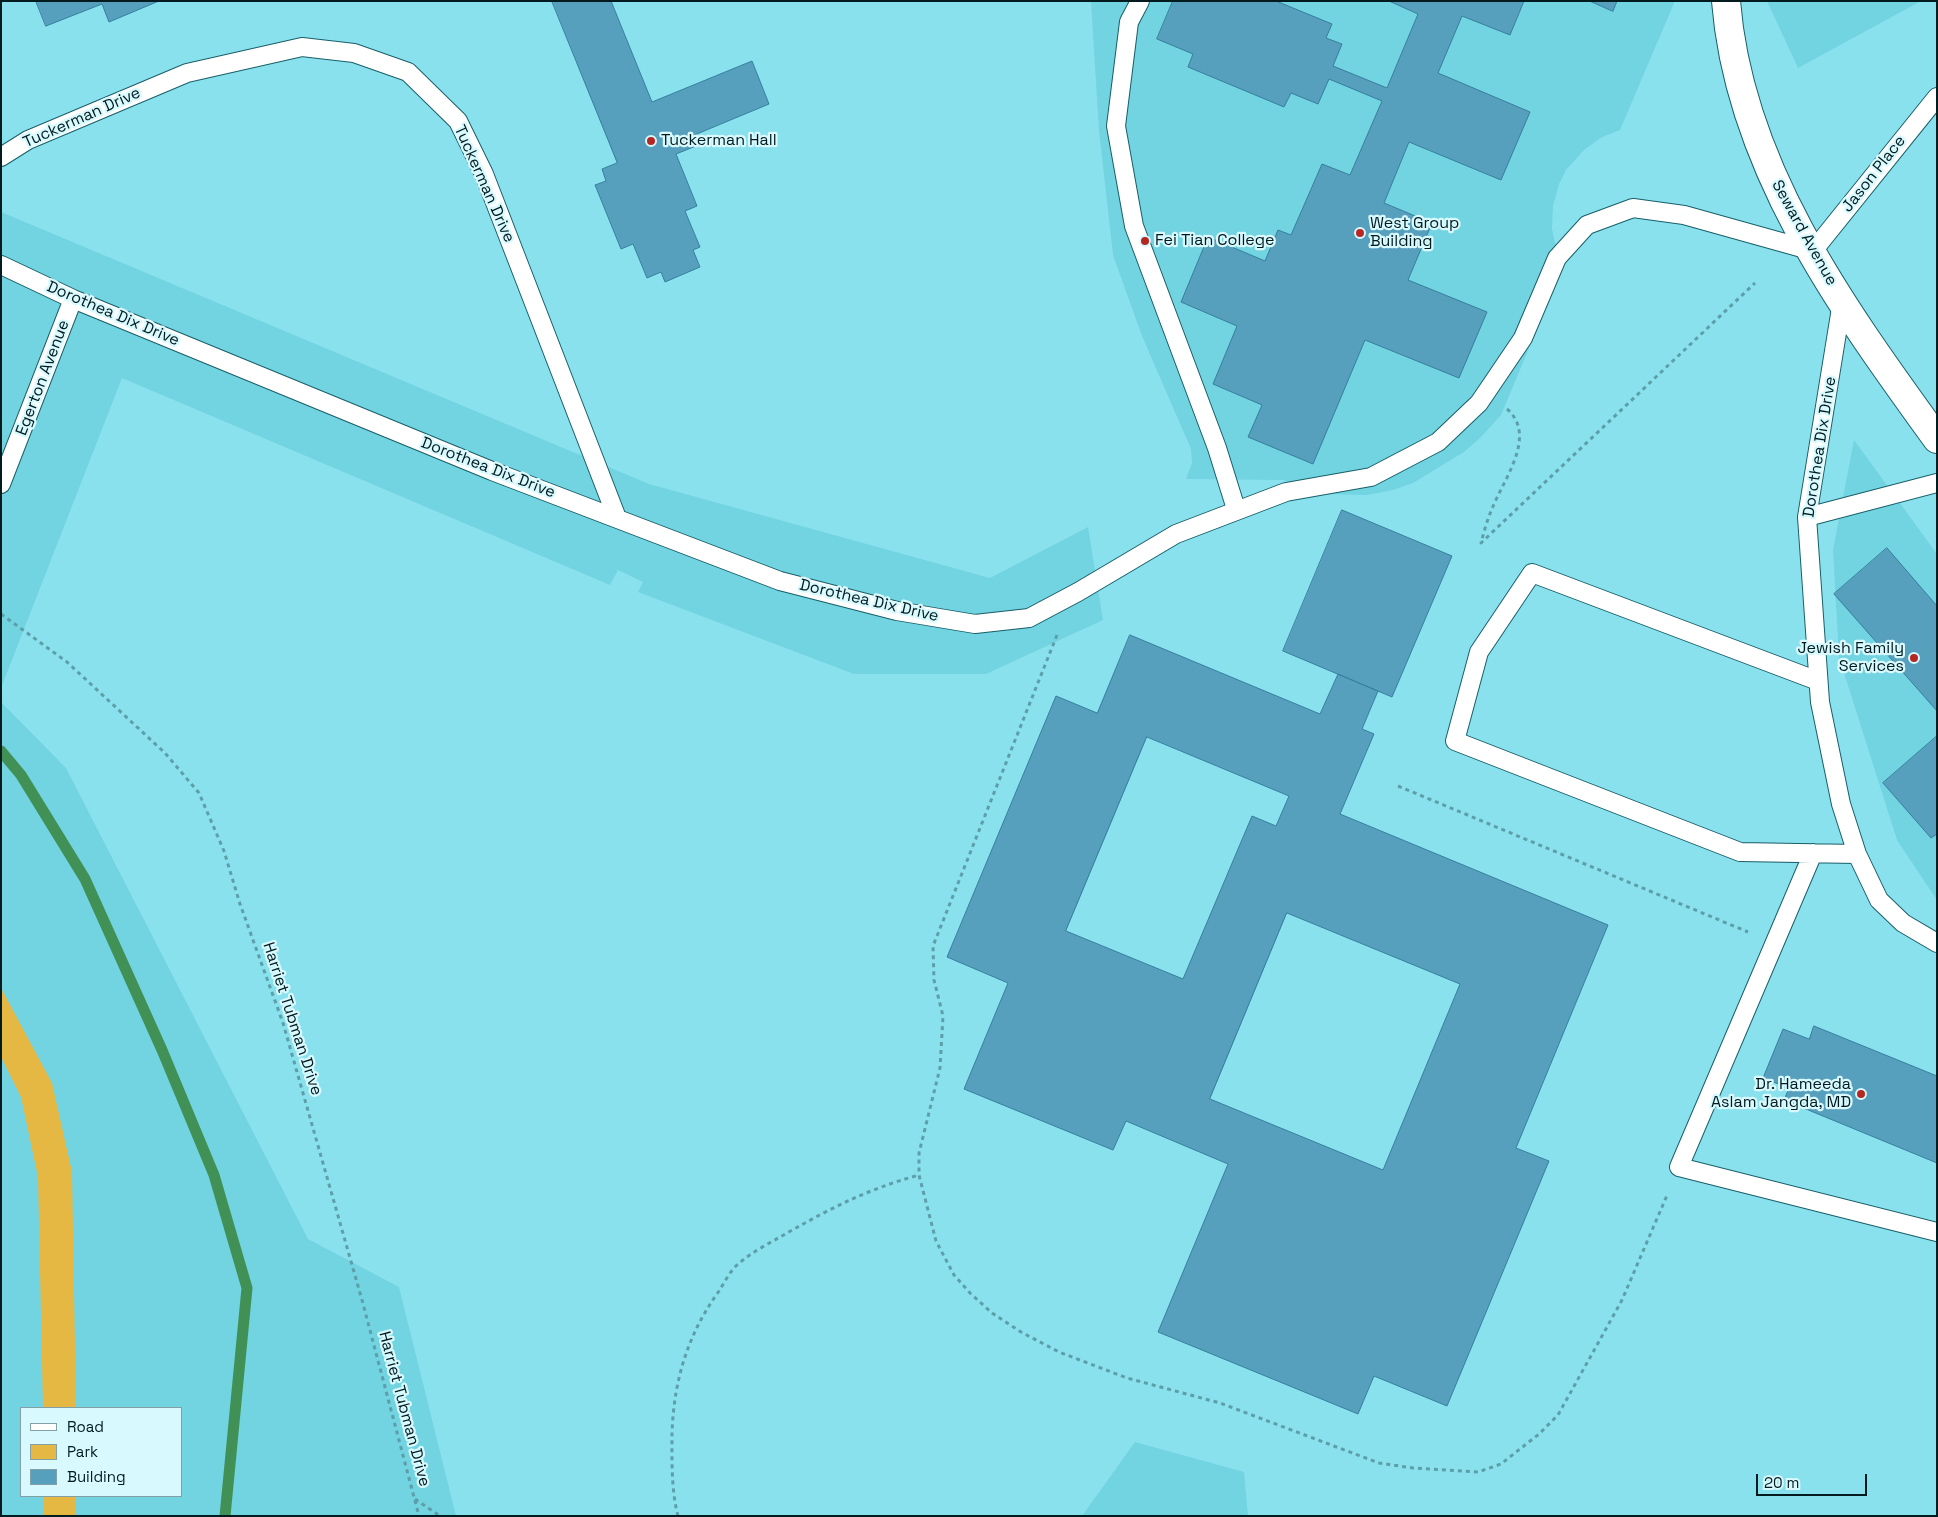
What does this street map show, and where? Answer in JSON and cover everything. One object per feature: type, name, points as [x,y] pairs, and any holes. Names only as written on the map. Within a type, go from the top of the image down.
[{"type":"street","name":"Seward Avenue","points":[[1726,1],[1739,78],[1754,127],[1773,176],[1813,251],[1862,336],[1937,439]]},
{"type":"lane","points":[[1140,1],[1129,22],[1116,126],[1134,226],[1217,448],[1236,509]]},
{"type":"lane","name":"Tuckerman Drive","points":[[1,157],[28,140],[187,73],[302,47],[354,53],[408,72],[458,121],[484,174],[617,518]]},
{"type":"lane","name":"Jason Place","points":[[1813,251],[1937,97]]},
{"type":"lane","name":"Dorothea Dix Drive","points":[[1,265],[73,299],[492,471],[780,581],[897,611],[975,624],[1029,618],[1074,595],[1176,534],[1236,509],[1286,492],[1371,477],[1438,442],[1479,403],[1523,338],[1558,258],[1587,225],[1633,208],[1684,214],[1813,251]]},
{"type":"lane","name":"Egerton Avenue","points":[[1,484],[73,299]]},
{"type":"lane","name":"Dorothea Dix Drive","points":[[1842,302],[1807,517],[1820,702],[1841,804],[1857,854],[1879,900],[1904,923],[1937,944]]},
{"type":"lane","points":[[1807,517],[1937,484]]},
{"type":"lane","points":[[1818,682],[1532,573],[1479,652],[1455,741],[1740,852],[1857,854]]},
{"type":"lane","points":[[1813,853],[1679,1167],[1937,1232]]},
{"type":"path","points":[[1501,403],[1516,416],[1521,442],[1512,467],[1492,509],[1480,543],[1755,283]]},
{"type":"path","points":[[1074,595],[933,946],[934,980],[942,1016],[940,1068],[919,1153],[919,1175],[936,1240],[954,1274],[970,1294],[992,1312],[1059,1352],[1128,1378],[1220,1403],[1379,1463],[1413,1468],[1478,1472],[1501,1464],[1539,1434],[1558,1415],[1622,1300],[1679,1167]]},
{"type":"path","name":"Harriet Tubman Drive","points":[[1,614],[68,662],[165,753],[199,793],[224,851],[240,904],[283,1023],[362,1300],[419,1516]]},
{"type":"path","points":[[1398,786],[1756,935]]},
{"type":"path","points":[[678,1516],[675,1505],[672,1456],[673,1416],[680,1369],[702,1314],[735,1267],[756,1251],[832,1207],[878,1187],[919,1175]]},
{"type":"path","points":[[414,1499],[440,1516]]},
{"type":"shaded area","name":"Fei Tian College","points":[[1091,1],[1675,1],[1620,130],[1602,137],[1584,150],[1566,170],[1559,184],[1553,206],[1552,229],[1556,247],[1564,265],[1501,415],[1464,452],[1413,483],[1393,490],[1366,495],[1324,494],[1283,480],[1186,479],[1192,463],[1191,449],[1142,336],[1113,255],[1099,131]]},
{"type":"shaded area","points":[[1767,1],[1921,1],[1798,68]]},
{"type":"shaded area","points":[[1,212],[649,484],[990,578],[1088,527],[1103,620],[986,674],[854,674],[638,592],[643,582],[618,570],[610,585],[122,378],[1,688]]},
{"type":"shaded area","points":[[1854,440],[1937,554],[1937,900],[1897,840],[1839,657],[1833,550]]},
{"type":"shaded area","points":[[1,702],[66,768],[308,1239],[399,1287],[456,1516],[1,1516]]},
{"type":"shaded area","points":[[1135,1442],[1244,1472],[1248,1516],[1082,1516]]},
{"type":"green space","points":[[1,988],[52,1083],[72,1172],[76,1407],[43,1407],[38,1177],[21,1097],[1,1057]]},
{"type":"green space","points":[[43,1497],[76,1497],[76,1516],[43,1516]]},
{"type":"building","points":[[36,1],[159,1],[109,22],[102,4],[46,26]]},
{"type":"building","name":"Tuckerman Hall","points":[[552,1],[611,1],[652,102],[752,61],[769,104],[692,136],[696,146],[676,154],[697,206],[685,211],[700,247],[693,250],[700,267],[665,282],[661,272],[647,278],[633,244],[621,249],[595,185],[606,181],[602,169],[617,163]]},
{"type":"building","name":"West Group Building","points":[[1173,1],[1276,1],[1332,24],[1326,38],[1342,44],[1333,66],[1387,88],[1418,14],[1389,1],[1524,1],[1510,35],[1462,16],[1438,73],[1530,112],[1501,180],[1409,142],[1384,203],[1432,223],[1408,280],[1487,312],[1459,378],[1365,340],[1313,464],[1248,437],[1262,405],[1213,384],[1237,326],[1181,302],[1208,237],[1265,261],[1278,230],[1291,235],[1322,164],[1350,175],[1382,101],[1329,79],[1318,104],[1291,93],[1284,107],[1188,67],[1193,54],[1157,39]]},
{"type":"building","points":[[1590,1],[1617,1],[1613,11]]},
{"type":"building","points":[[1342,510],[1452,556],[1392,697],[1283,651]]},
{"type":"building","name":"Jewish Family Services","points":[[1887,548],[1937,606],[1937,711],[1834,594]]},
{"type":"building","points":[[1130,635],[1320,714],[1338,674],[1378,691],[1362,729],[1374,734],[1340,814],[1608,925],[1516,1148],[1549,1161],[1447,1406],[1374,1376],[1358,1414],[1158,1332],[1228,1164],[1126,1121],[1113,1150],[964,1089],[1008,983],[947,957],[1056,696],[1097,713]],"holes":[[[1147,737],[1289,796],[1276,826],[1252,816],[1183,979],[1066,931]],[[1287,913],[1460,984],[1383,1170],[1210,1099]]]},
{"type":"building","points":[[1937,736],[1937,834],[1931,838],[1883,783]]},
{"type":"building","name":"Dr. Hameeda Aslam Jangda, MD","points":[[1814,1026],[1937,1076],[1937,1163],[1784,1100],[1789,1088],[1763,1078],[1783,1029],[1809,1039]]},
{"type":"waterway","points":[[1,751],[21,775],[85,879],[162,1050],[214,1175],[247,1288],[225,1516]]},
{"type":"place","name":"Tuckerman Hall","points":[[651,141]]},
{"type":"place","name":"West Group Building","points":[[1360,233]]},
{"type":"place","name":"Fei Tian College","points":[[1145,241]]},
{"type":"place","name":"Jewish Family Services","points":[[1914,658]]},
{"type":"place","name":"Dr. Hameeda Aslam Jangda, MD","points":[[1861,1094]]}]
